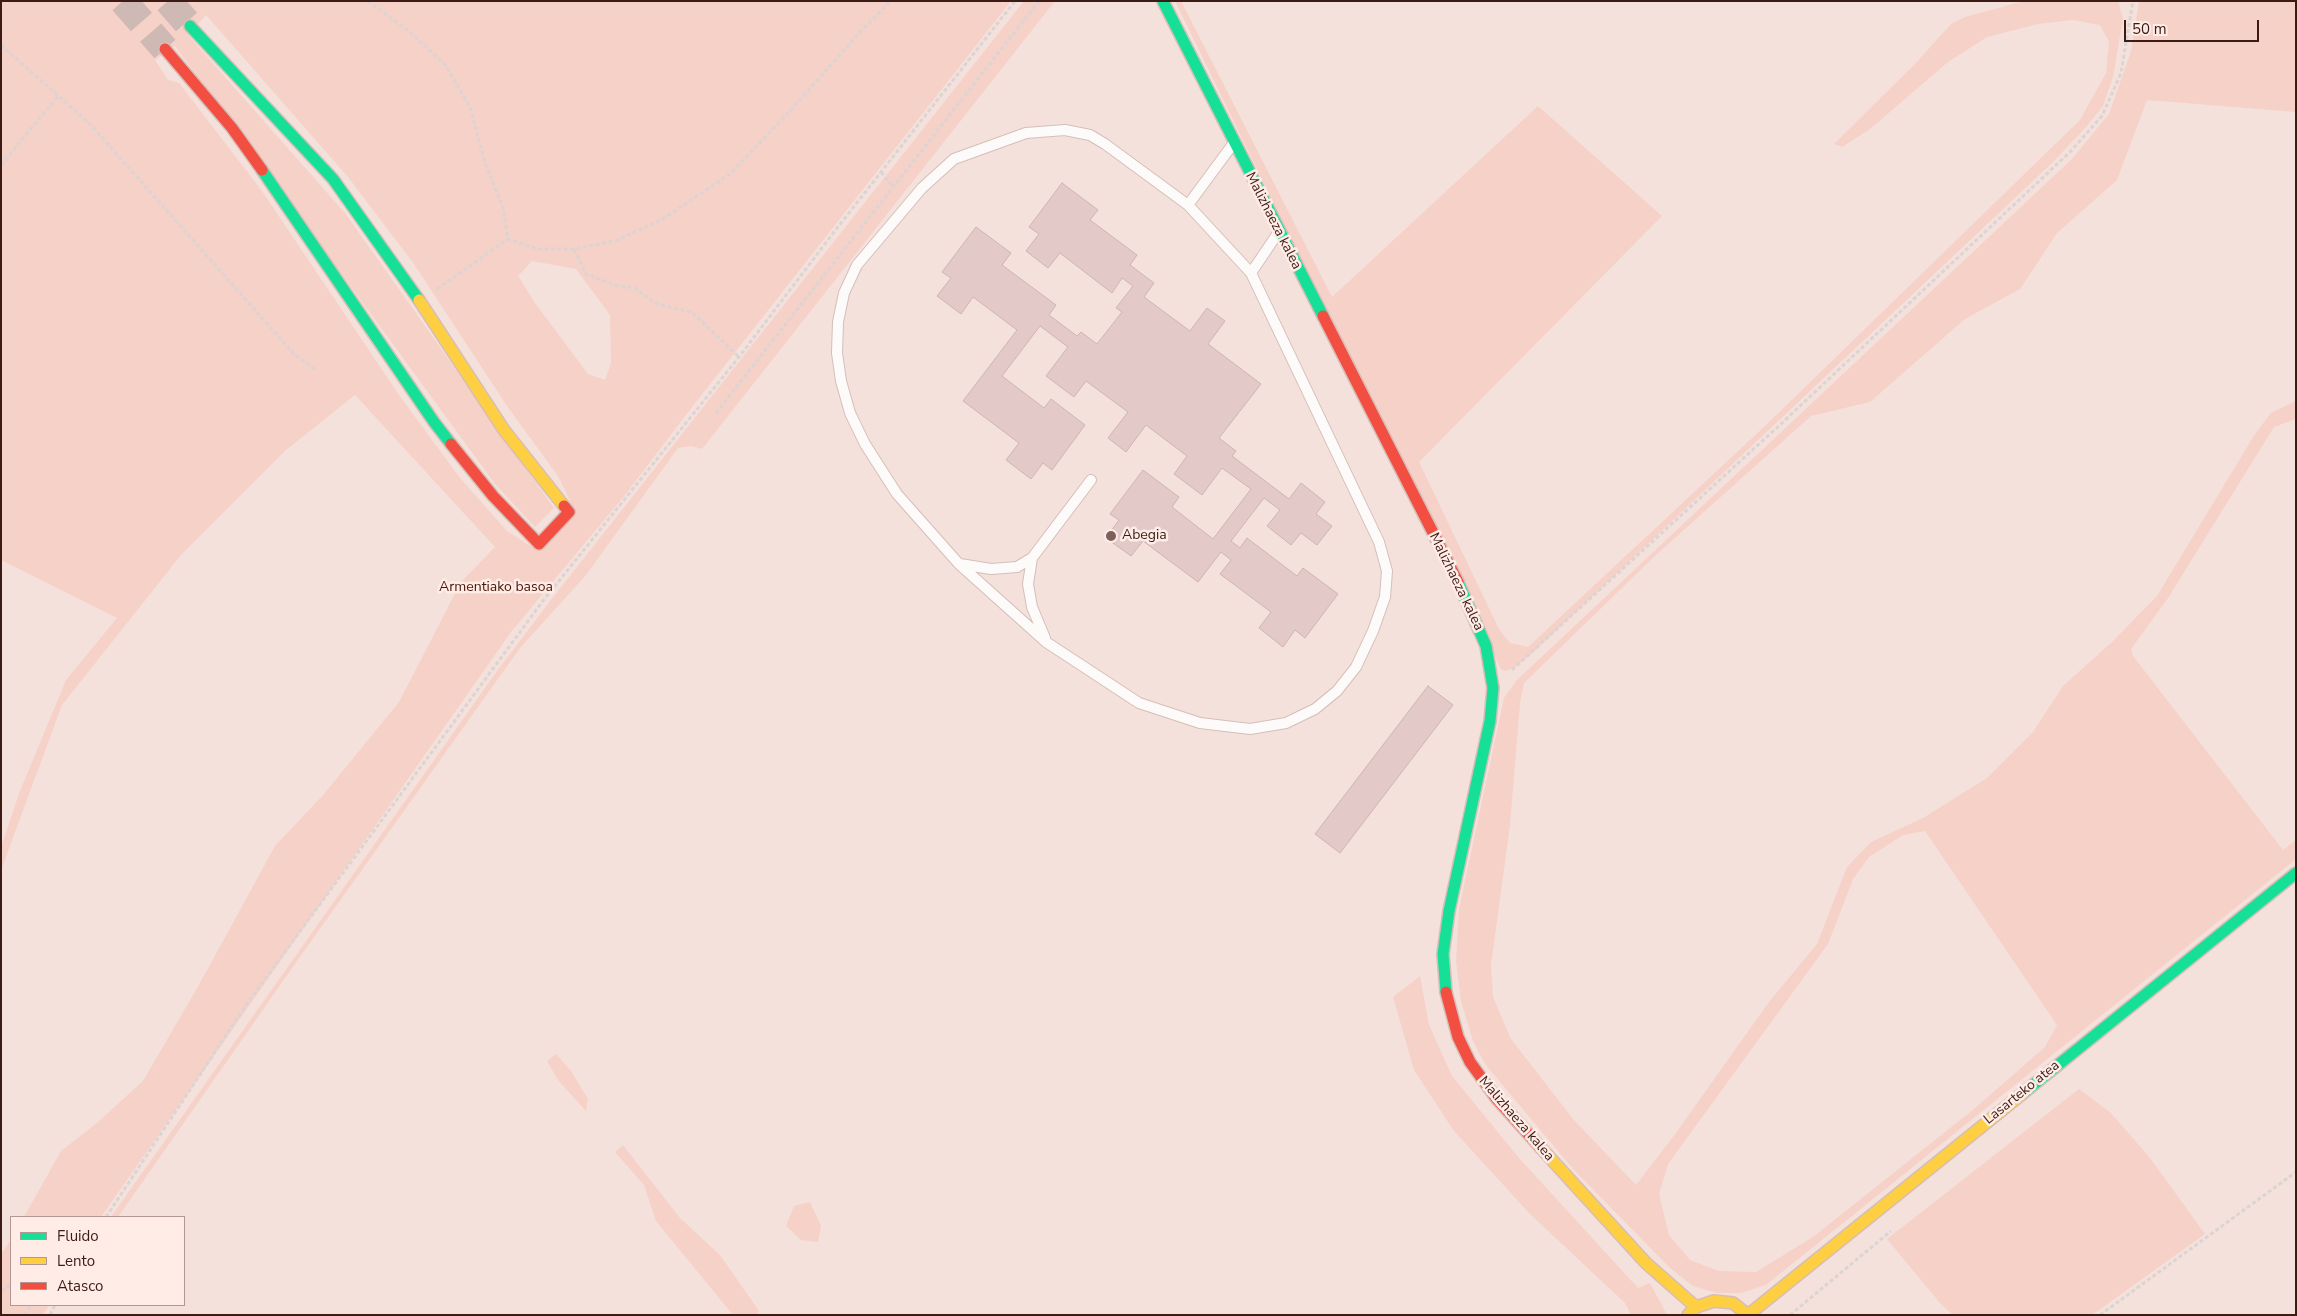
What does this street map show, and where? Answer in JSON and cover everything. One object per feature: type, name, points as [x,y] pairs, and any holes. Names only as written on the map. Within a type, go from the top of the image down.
[{"type":"street","name":"Malizhaeza kalea","points":[[1163,1],[1479,625],[1486,646],[1493,688],[1490,721],[1468,815],[1445,937],[1444,972],[1453,1022],[1470,1062],[1496,1098],[1692,1311]]},
{"type":"street","points":[[165,49],[232,128],[287,204],[434,422],[493,496],[539,544],[569,512],[504,430],[421,302],[333,179],[190,26]]},
{"type":"street","name":"Lasarteko atea","points":[[1748,1315],[2296,873]]},
{"type":"street","points":[[1692,1311],[1714,1301],[1724,1301],[1733,1303],[1748,1315]]},
{"type":"lane","points":[[1065,130],[1090,135],[1105,144],[1188,205],[1251,273],[1379,542],[1388,571],[1385,597],[1373,631],[1356,667],[1338,692],[1314,709],[1286,723],[1250,729],[1200,723],[1139,703],[1046,642],[959,564],[897,494],[865,444],[850,413],[841,381],[837,353],[838,322],[844,293],[857,265],[922,188],[954,159],[1026,133],[1065,130]]},
{"type":"lane","points":[[1188,205],[1234,144]]},
{"type":"lane","points":[[1251,273],[1279,232]]},
{"type":"lane","points":[[959,564],[992,570],[1017,567],[1032,558],[1091,480]]},
{"type":"lane","points":[[1032,558],[1028,584],[1032,607],[1046,642]]},
{"type":"path","points":[[368,1],[410,32],[446,66],[470,107],[485,163],[503,207],[508,239]]},
{"type":"path","points":[[508,239],[538,249],[574,249],[615,241],[663,219],[730,174],[891,1]]},
{"type":"path","points":[[107,1216],[246,1005],[542,602],[739,357],[1015,1]]},
{"type":"path","points":[[716,413],[1039,1]]},
{"type":"path","points":[[1493,688],[1782,423],[2070,152],[2102,116],[2121,73],[2133,1]]},
{"type":"path","points":[[1,46],[90,124],[294,354],[317,371]]},
{"type":"path","points":[[1,164],[58,96]]},
{"type":"path","points":[[881,172],[893,187]]},
{"type":"path","points":[[432,293],[508,239]]},
{"type":"path","points":[[574,249],[586,274],[616,285],[635,288],[655,303],[693,313],[739,357]]},
{"type":"path","points":[[2100,1315],[2296,1172]]},
{"type":"green space","name":"Armentiako basoa","points":[[1,1],[1011,1],[625,495],[511,632],[102,1216],[25,1216],[61,1151],[97,1123],[143,1081],[200,983],[275,846],[324,794],[399,702],[461,582],[495,547],[355,395],[286,450],[181,555],[62,705],[1,870],[1,847],[20,791],[66,680],[117,618],[1,560]],"holes":[[[206,15],[348,177],[414,264],[507,406],[558,476],[574,509],[535,549],[507,531],[460,478],[399,395],[262,191],[179,83],[168,80],[155,60],[175,46],[495,484],[535,527],[554,508],[345,213],[188,35]],[[532,261],[576,269],[610,315],[611,363],[605,380],[588,374],[535,303],[518,276]]]},
{"type":"green space","points":[[1024,1],[1055,1],[702,449],[691,446],[678,448],[586,575],[520,648],[297,961],[119,1216],[112,1216],[497,671],[554,596]]},
{"type":"green space","points":[[1175,1],[1181,1],[1332,297],[1538,106],[1662,216],[1419,462],[1499,629],[1510,643],[1528,647],[1765,426],[2080,120],[2106,73],[2109,42],[2100,25],[2073,20],[2038,24],[1987,37],[1948,62],[1870,129],[1842,147],[1834,144],[1914,65],[1951,24],[1965,17],[2024,1],[2118,1],[2123,18],[2113,77],[2103,106],[2053,162],[1530,655],[1513,668],[1505,671],[1501,669]]},
{"type":"green space","points":[[2139,1],[2296,1],[2296,112],[2147,100],[2117,180],[2057,233],[2020,289],[1965,319],[1870,402],[1811,416],[1657,554],[1524,683],[1520,703],[1510,825],[1491,965],[1493,997],[1511,1039],[1573,1119],[1636,1185],[1673,1137],[1769,1002],[1817,944],[1847,867],[1871,842],[1923,818],[1987,778],[2033,732],[2063,686],[2112,642],[2157,596],[2255,434],[2271,413],[2296,401],[2296,419],[2274,427],[2168,598],[2131,649],[2133,656],[2283,850],[2296,840],[2296,859],[1766,1285],[1741,1293],[1717,1293],[1693,1286],[1670,1268],[1573,1169],[1485,1064],[1473,1041],[1461,1001],[1456,961],[1459,909],[1504,698],[1517,680],[2072,159],[2109,114],[2131,51]],"holes":[[[1925,831],[2057,1025],[2045,1047],[1974,1109],[1813,1237],[1756,1272],[1719,1271],[1690,1260],[1669,1235],[1659,1194],[1668,1164],[1828,944],[1853,879],[1869,857],[1903,835]]]},
{"type":"green space","points":[[1420,976],[1429,1025],[1452,1076],[1519,1158],[1638,1288],[1650,1283],[1667,1315],[1631,1315],[1625,1303],[1530,1214],[1454,1131],[1414,1070],[1393,997]]},
{"type":"green space","points":[[556,1054],[571,1071],[588,1099],[586,1111],[558,1080],[547,1061]]},
{"type":"green space","points":[[2079,1089],[2111,1113],[2150,1158],[2205,1234],[2092,1315],[1953,1315],[1940,1303],[1887,1239]]},
{"type":"green space","points":[[623,1145],[680,1218],[720,1255],[759,1311],[757,1315],[733,1315],[656,1221],[644,1185],[615,1152]]},
{"type":"green space","points":[[810,1202],[821,1226],[818,1242],[801,1240],[786,1226],[794,1206]]},
{"type":"green space","points":[[10,1241],[10,1306],[48,1306],[43,1315],[1,1315],[1,1254]]},
{"type":"building","points":[[1062,183],[1098,210],[1090,220],[1137,255],[1130,265],[1154,283],[1144,297],[1190,331],[1207,308],[1225,321],[1208,344],[1261,384],[1219,438],[1236,451],[1232,456],[1289,499],[1301,483],[1325,502],[1316,514],[1332,526],[1317,545],[1301,533],[1291,545],[1267,526],[1280,510],[1264,498],[1231,541],[1240,548],[1247,538],[1297,576],[1303,568],[1338,594],[1305,638],[1295,630],[1283,647],[1259,628],[1271,612],[1220,574],[1231,560],[1221,552],[1198,582],[1143,541],[1131,556],[1106,538],[1119,520],[1110,514],[1143,470],[1179,497],[1172,507],[1213,539],[1251,489],[1222,468],[1202,495],[1174,474],[1187,456],[1146,425],[1126,452],[1108,438],[1128,412],[1086,381],[1074,397],[1046,376],[1068,347],[1040,326],[1002,376],[1044,408],[1051,399],[1085,425],[1052,470],[1043,463],[1031,479],[1006,460],[1019,443],[963,401],[1017,330],[973,297],[961,314],[937,296],[951,278],[942,272],[976,227],[1011,253],[1002,265],[1056,305],[1049,315],[1077,336],[1081,332],[1097,344],[1122,312],[1116,308],[1133,286],[1122,278],[1112,293],[1060,253],[1048,268],[1026,251],[1039,234],[1029,227]]},
{"type":"building","points":[[1428,686],[1453,705],[1340,853],[1315,834]]},
{"type":"tunnel","points":[[123,1],[165,49]]},
{"type":"tunnel","points":[[168,1],[190,26]]},
{"type":"traffic: fast","points":[[1163,1],[1323,316]]},
{"type":"traffic: fast","points":[[190,26],[333,179],[419,300]]},
{"type":"traffic: fast","points":[[262,170],[434,422],[451,444]]},
{"type":"traffic: fast","points":[[1446,992],[1443,954],[1449,911],[1490,721],[1493,688],[1486,646],[1458,582]]},
{"type":"traffic: fast","points":[[2022,1094],[2296,873]]},
{"type":"traffic: slow","points":[[419,300],[504,430],[564,506]]},
{"type":"traffic: slow","points":[[1688,1315],[1696,1307],[1714,1301],[1733,1303],[1748,1315],[2022,1094]]},
{"type":"traffic: slow","points":[[1541,1148],[1646,1263],[1696,1307]]},
{"type":"traffic: jam","points":[[165,49],[232,128],[262,170]]},
{"type":"traffic: jam","points":[[1323,316],[1458,582]]},
{"type":"traffic: jam","points":[[451,444],[493,496],[539,544],[569,512],[564,506]]},
{"type":"traffic: jam","points":[[1446,992],[1458,1037],[1470,1062],[1496,1098],[1541,1148]]},
{"type":"place","name":"Abegia","points":[[1111,536]]}]
